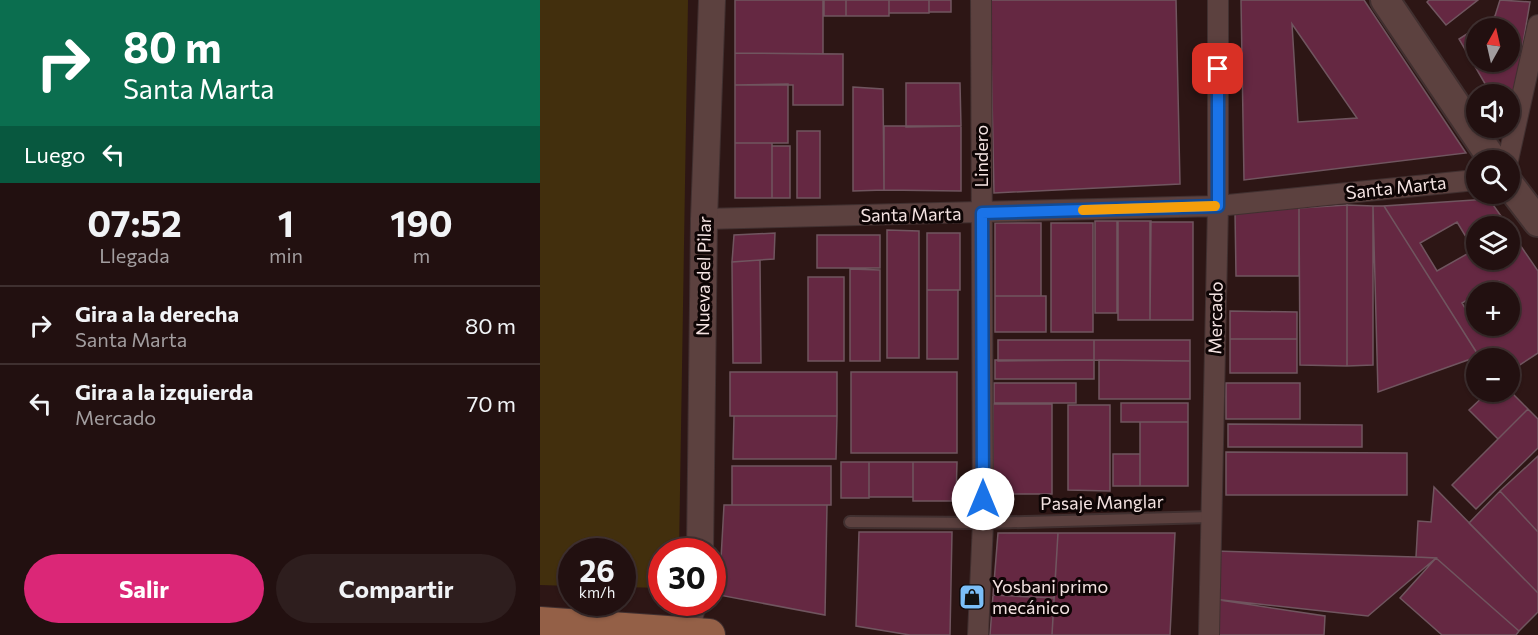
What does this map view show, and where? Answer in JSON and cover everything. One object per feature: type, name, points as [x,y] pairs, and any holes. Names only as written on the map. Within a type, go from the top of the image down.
[{"type":"main road","points":[[1385,0],[1486,150]]},
{"type":"main road","points":[[1520,198],[1538,222]]},
{"type":"main road","points":[[540,623],[693,626]]},
{"type":"street","name":"Nueva del Pilar","points":[[700,538],[704,219],[712,0]]},
{"type":"street","name":"Lindero","points":[[978,635],[983,522],[981,0]]},
{"type":"street","name":"Mercado","points":[[1209,635],[1218,206],[1218,0]]},
{"type":"street","points":[[1510,150],[1538,25]]},
{"type":"street","name":"Santa Marta","points":[[704,219],[1218,206],[1466,181]]},
{"type":"lane","name":"Pasaje Manglar","points":[[850,522],[983,522],[1211,517]]},
{"type":"shaded area","points":[[540,0],[688,0],[679,538],[648,538],[648,588],[636,587],[636,538],[558,538],[558,586],[540,585]]},
{"type":"building","points":[[735,0],[823,0],[823,54],[735,53]]},
{"type":"building","points":[[824,0],[846,0],[846,16],[824,16]]},
{"type":"building","points":[[846,0],[889,0],[889,16],[846,16]]},
{"type":"building","points":[[889,0],[929,0],[929,13],[889,13]]},
{"type":"building","points":[[929,0],[951,0],[951,12],[929,12]]},
{"type":"building","points":[[990,0],[1176,0],[1180,184],[994,193]]},
{"type":"building","points":[[1241,0],[1364,0],[1466,153],[1244,180]],"holes":[[[1292,24],[1357,118],[1298,122]]]},
{"type":"building","points":[[1429,0],[1478,0],[1446,25],[1427,2]]},
{"type":"building","points":[[1500,0],[1530,2],[1520,61],[1520,18],[1492,18],[1495,16]]},
{"type":"building","points":[[1466,34],[1466,51],[1459,39]]},
{"type":"building","points":[[735,53],[843,54],[843,105],[793,105],[793,85],[735,85]]},
{"type":"building","points":[[1478,72],[1518,72],[1516,84],[1485,84]]},
{"type":"building","points":[[906,83],[960,83],[961,126],[906,127]]},
{"type":"building","points":[[788,84],[788,143],[735,143],[735,85]]},
{"type":"building","points":[[853,87],[883,89],[884,190],[853,191]]},
{"type":"building","points":[[884,126],[961,126],[961,191],[884,190]]},
{"type":"building","points":[[797,131],[820,131],[820,198],[797,198]]},
{"type":"building","points":[[735,143],[772,143],[772,198],[735,198]]},
{"type":"building","points":[[772,146],[790,146],[790,198],[772,198]]},
{"type":"building","points":[[1466,201],[1466,204],[1493,204],[1501,216],[1466,216],[1466,237],[1457,222],[1420,243],[1437,271],[1466,255],[1466,270],[1520,270],[1520,245],[1538,271],[1538,353],[1520,365],[1520,348],[1474,348],[1466,336],[1520,336],[1520,282],[1466,282],[1466,301],[1462,303],[1466,310],[1466,336],[1384,206]]},
{"type":"building","points":[[1347,205],[1347,366],[1300,365],[1299,208]]},
{"type":"building","points":[[1347,205],[1373,206],[1373,365],[1347,366]]},
{"type":"building","points":[[1373,206],[1384,206],[1474,348],[1466,348],[1466,361],[1378,392]]},
{"type":"building","points":[[1299,208],[1299,276],[1236,276],[1235,211]]},
{"type":"building","points":[[1095,221],[1117,221],[1117,313],[1095,313]]},
{"type":"building","points":[[1118,221],[1151,221],[1150,320],[1118,320]]},
{"type":"building","points":[[1150,222],[1193,222],[1193,320],[1150,320]]},
{"type":"building","points":[[995,223],[1041,223],[1041,296],[995,296]]},
{"type":"building","points":[[1051,223],[1093,223],[1093,332],[1051,332]]},
{"type":"building","points":[[887,230],[919,231],[919,358],[887,358]]},
{"type":"building","points":[[775,233],[774,259],[732,262],[734,235]]},
{"type":"building","points":[[927,233],[960,233],[960,290],[927,290]]},
{"type":"building","points":[[817,235],[880,235],[880,268],[817,268]]},
{"type":"building","points":[[760,260],[761,363],[733,363],[732,262]]},
{"type":"building","points":[[850,269],[880,270],[880,361],[850,361]]},
{"type":"building","points":[[808,277],[844,277],[844,361],[808,361]]},
{"type":"building","points":[[927,290],[958,290],[958,359],[927,359]]},
{"type":"building","points":[[995,296],[1046,296],[1046,332],[995,332]]},
{"type":"building","points":[[1230,311],[1297,312],[1297,339],[1230,339]]},
{"type":"building","points":[[1230,339],[1297,339],[1297,373],[1230,373]]},
{"type":"building","points":[[998,340],[1094,340],[1094,360],[998,361]]},
{"type":"building","points":[[1094,340],[1190,340],[1190,361],[1094,360]]},
{"type":"building","points":[[995,360],[1094,360],[1094,379],[995,379]]},
{"type":"building","points":[[1099,360],[1190,361],[1190,399],[1099,399]]},
{"type":"building","points":[[730,372],[837,372],[837,416],[730,416]]},
{"type":"building","points":[[851,372],[957,372],[957,453],[851,453]]},
{"type":"building","points":[[994,383],[1076,383],[1076,403],[994,403]]},
{"type":"building","points":[[1226,383],[1300,383],[1300,419],[1226,419]]},
{"type":"building","points":[[1520,401],[1528,409],[1498,439],[1469,410],[1477,402]]},
{"type":"building","points":[[1121,403],[1188,403],[1188,422],[1121,422]]},
{"type":"building","points":[[993,404],[1052,404],[1052,494],[993,494]]},
{"type":"building","points":[[1068,405],[1110,405],[1110,491],[1068,490]]},
{"type":"building","points":[[1528,409],[1538,419],[1538,448],[1476,509],[1452,485]]},
{"type":"building","points":[[734,416],[837,416],[836,459],[733,459]]},
{"type":"building","points":[[1140,422],[1188,422],[1188,486],[1140,486]]},
{"type":"building","points":[[1228,424],[1362,425],[1362,447],[1228,447]]},
{"type":"building","points":[[1226,452],[1407,453],[1407,495],[1226,495]]},
{"type":"building","points":[[1113,454],[1140,454],[1140,486],[1113,486]]},
{"type":"building","points":[[1538,456],[1538,532],[1500,491]]},
{"type":"building","points":[[841,462],[869,462],[869,498],[841,498]]},
{"type":"building","points":[[869,462],[913,462],[913,497],[869,497]]},
{"type":"building","points":[[913,462],[957,462],[956,501],[913,501]]},
{"type":"building","points":[[732,466],[831,466],[831,505],[732,505]]},
{"type":"building","points":[[1434,487],[1538,593],[1538,612],[1519,631],[1436,558],[1416,557],[1418,521],[1431,522]]},
{"type":"building","points":[[1500,491],[1538,532],[1538,593],[1469,523]]},
{"type":"building","points":[[724,505],[827,505],[825,615],[726,596],[726,538],[722,538]]},
{"type":"building","points":[[859,532],[952,532],[950,635],[910,635],[856,626]]},
{"type":"building","points":[[998,533],[1058,533],[1054,598],[993,595]]},
{"type":"building","points":[[1058,533],[1175,533],[1170,635],[1052,635]]},
{"type":"building","points":[[1215,551],[1436,558],[1368,616],[1213,599]]},
{"type":"building","points":[[1436,558],[1519,631],[1516,635],[1442,635],[1400,598]]},
{"type":"building","points":[[993,595],[1054,598],[1052,635],[990,635]]},
{"type":"building","points":[[1213,599],[1325,616],[1324,635],[1211,635]]},
{"type":"slow traffic","points":[[1083,210],[1215,206]]},
{"type":"place","name":"Yosbani primo mecánico","points":[[972,597]]},
{"type":"route","points":[[983,499],[982,213],[1218,206],[1218,69]]}]
